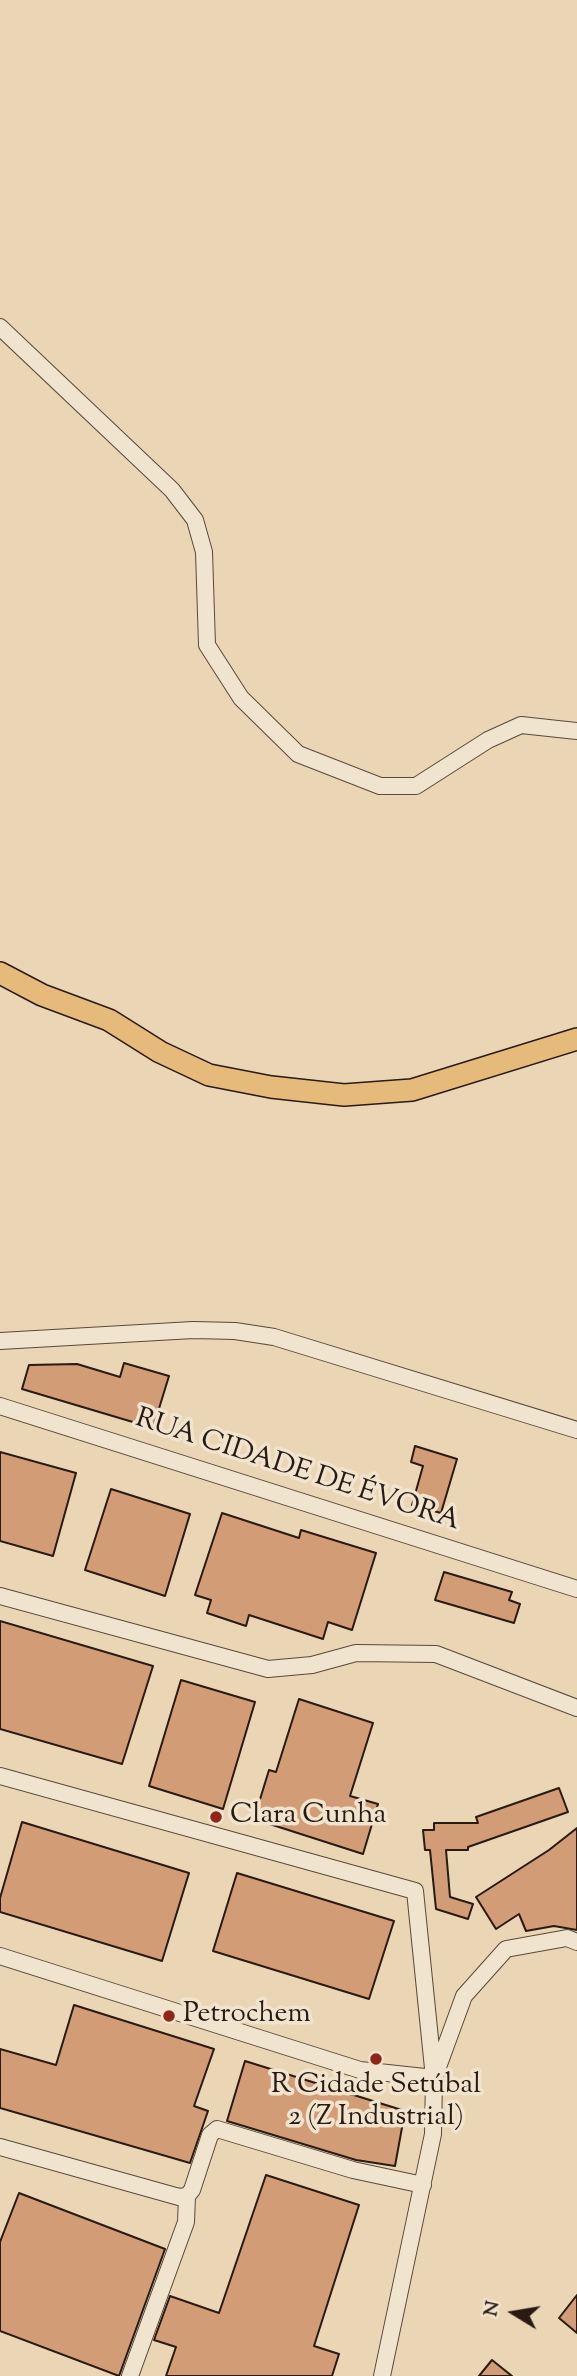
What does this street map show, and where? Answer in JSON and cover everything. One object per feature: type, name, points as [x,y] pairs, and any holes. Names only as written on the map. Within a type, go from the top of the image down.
[{"type":"main road","points":[[0,973],[42,995],[109,1020],[160,1052],[209,1075],[271,1087],[344,1095],[412,1090],[577,1039]]},
{"type":"street","points":[[0,327],[172,490],[195,520],[204,552],[206,645],[241,698],[298,754],[380,786],[416,786],[488,740],[521,725],[577,731]]},
{"type":"street","points":[[0,1341],[193,1330],[235,1331],[274,1338],[577,1430]]},
{"type":"street","name":"RUA CIDADE DE ÉVORA","points":[[0,1406],[577,1589]]},
{"type":"street","points":[[0,1596],[268,1668],[312,1665],[356,1653],[436,1654],[577,1707]]},
{"type":"street","points":[[0,1776],[415,1891],[434,2078],[433,2134],[382,2376]]},
{"type":"street","points":[[434,2078],[464,1996],[506,1949],[567,1937],[577,1942]]},
{"type":"street","points":[[0,1956],[360,2070],[434,2078]]},
{"type":"street","points":[[130,2376],[186,2222],[187,2196],[192,2190],[210,2135],[217,2129],[353,2170],[423,2185]]},
{"type":"street","points":[[0,2147],[179,2197],[187,2196]]},
{"type":"building","points":[[124,1363],[169,1376],[153,1428],[22,1389],[29,1365],[77,1364],[120,1377]]},
{"type":"building","points":[[415,1446],[457,1459],[441,1513],[412,1505],[423,1466],[411,1462]]},
{"type":"building","points":[[0,1452],[76,1473],[53,1556],[0,1541]]},
{"type":"building","points":[[111,1489],[190,1514],[165,1596],[85,1570]]},
{"type":"building","points":[[222,1513],[299,1538],[301,1530],[376,1553],[352,1630],[328,1622],[323,1639],[249,1615],[246,1626],[207,1613],[211,1600],[195,1595]]},
{"type":"building","points":[[444,1572],[512,1592],[509,1600],[520,1604],[514,1623],[435,1600]]},
{"type":"building","points":[[0,1621],[153,1666],[122,1764],[0,1729]]},
{"type":"building","points":[[181,1680],[255,1702],[223,1809],[149,1786]]},
{"type":"building","points":[[299,1699],[373,1723],[350,1796],[378,1804],[363,1854],[254,1819],[269,1770],[276,1772]]},
{"type":"building","points":[[559,1788],[568,1812],[468,1847],[468,1850],[446,1850],[450,1897],[473,1904],[468,1919],[436,1909],[430,1850],[425,1850],[423,1830],[434,1830],[434,1823],[478,1823],[476,1817]]},
{"type":"building","points":[[22,1822],[189,1873],[162,1961],[0,1912],[0,1898]]},
{"type":"building","points":[[577,1828],[577,1930],[554,1926],[526,1931],[519,1914],[496,1929],[476,1897],[549,1850]]},
{"type":"building","points":[[237,1873],[394,1921],[369,1999],[213,1951]]},
{"type":"building","points":[[74,2005],[214,2049],[194,2106],[208,2111],[190,2163],[0,2108],[0,2049],[56,2065]]},
{"type":"building","points":[[245,2061],[405,2111],[395,2166],[356,2160],[227,2121]]},
{"type":"building","points":[[266,2175],[359,2205],[314,2346],[339,2354],[332,2376],[166,2376],[176,2347],[154,2340],[170,2296],[219,2313]]},
{"type":"building","points":[[19,2193],[165,2249],[119,2376],[0,2331],[0,2242]]},
{"type":"building","points":[[577,2295],[577,2333],[559,2318]]},
{"type":"building","points":[[492,2360],[512,2376],[479,2376]]},
{"type":"place","name":"Clara Cunha","points":[[216,1817]]},
{"type":"place","name":"Petrochem","points":[[169,2016]]},
{"type":"place","name":"R Cidade Setúbal 2 (Z Industrial)","points":[[376,2059]]}]
